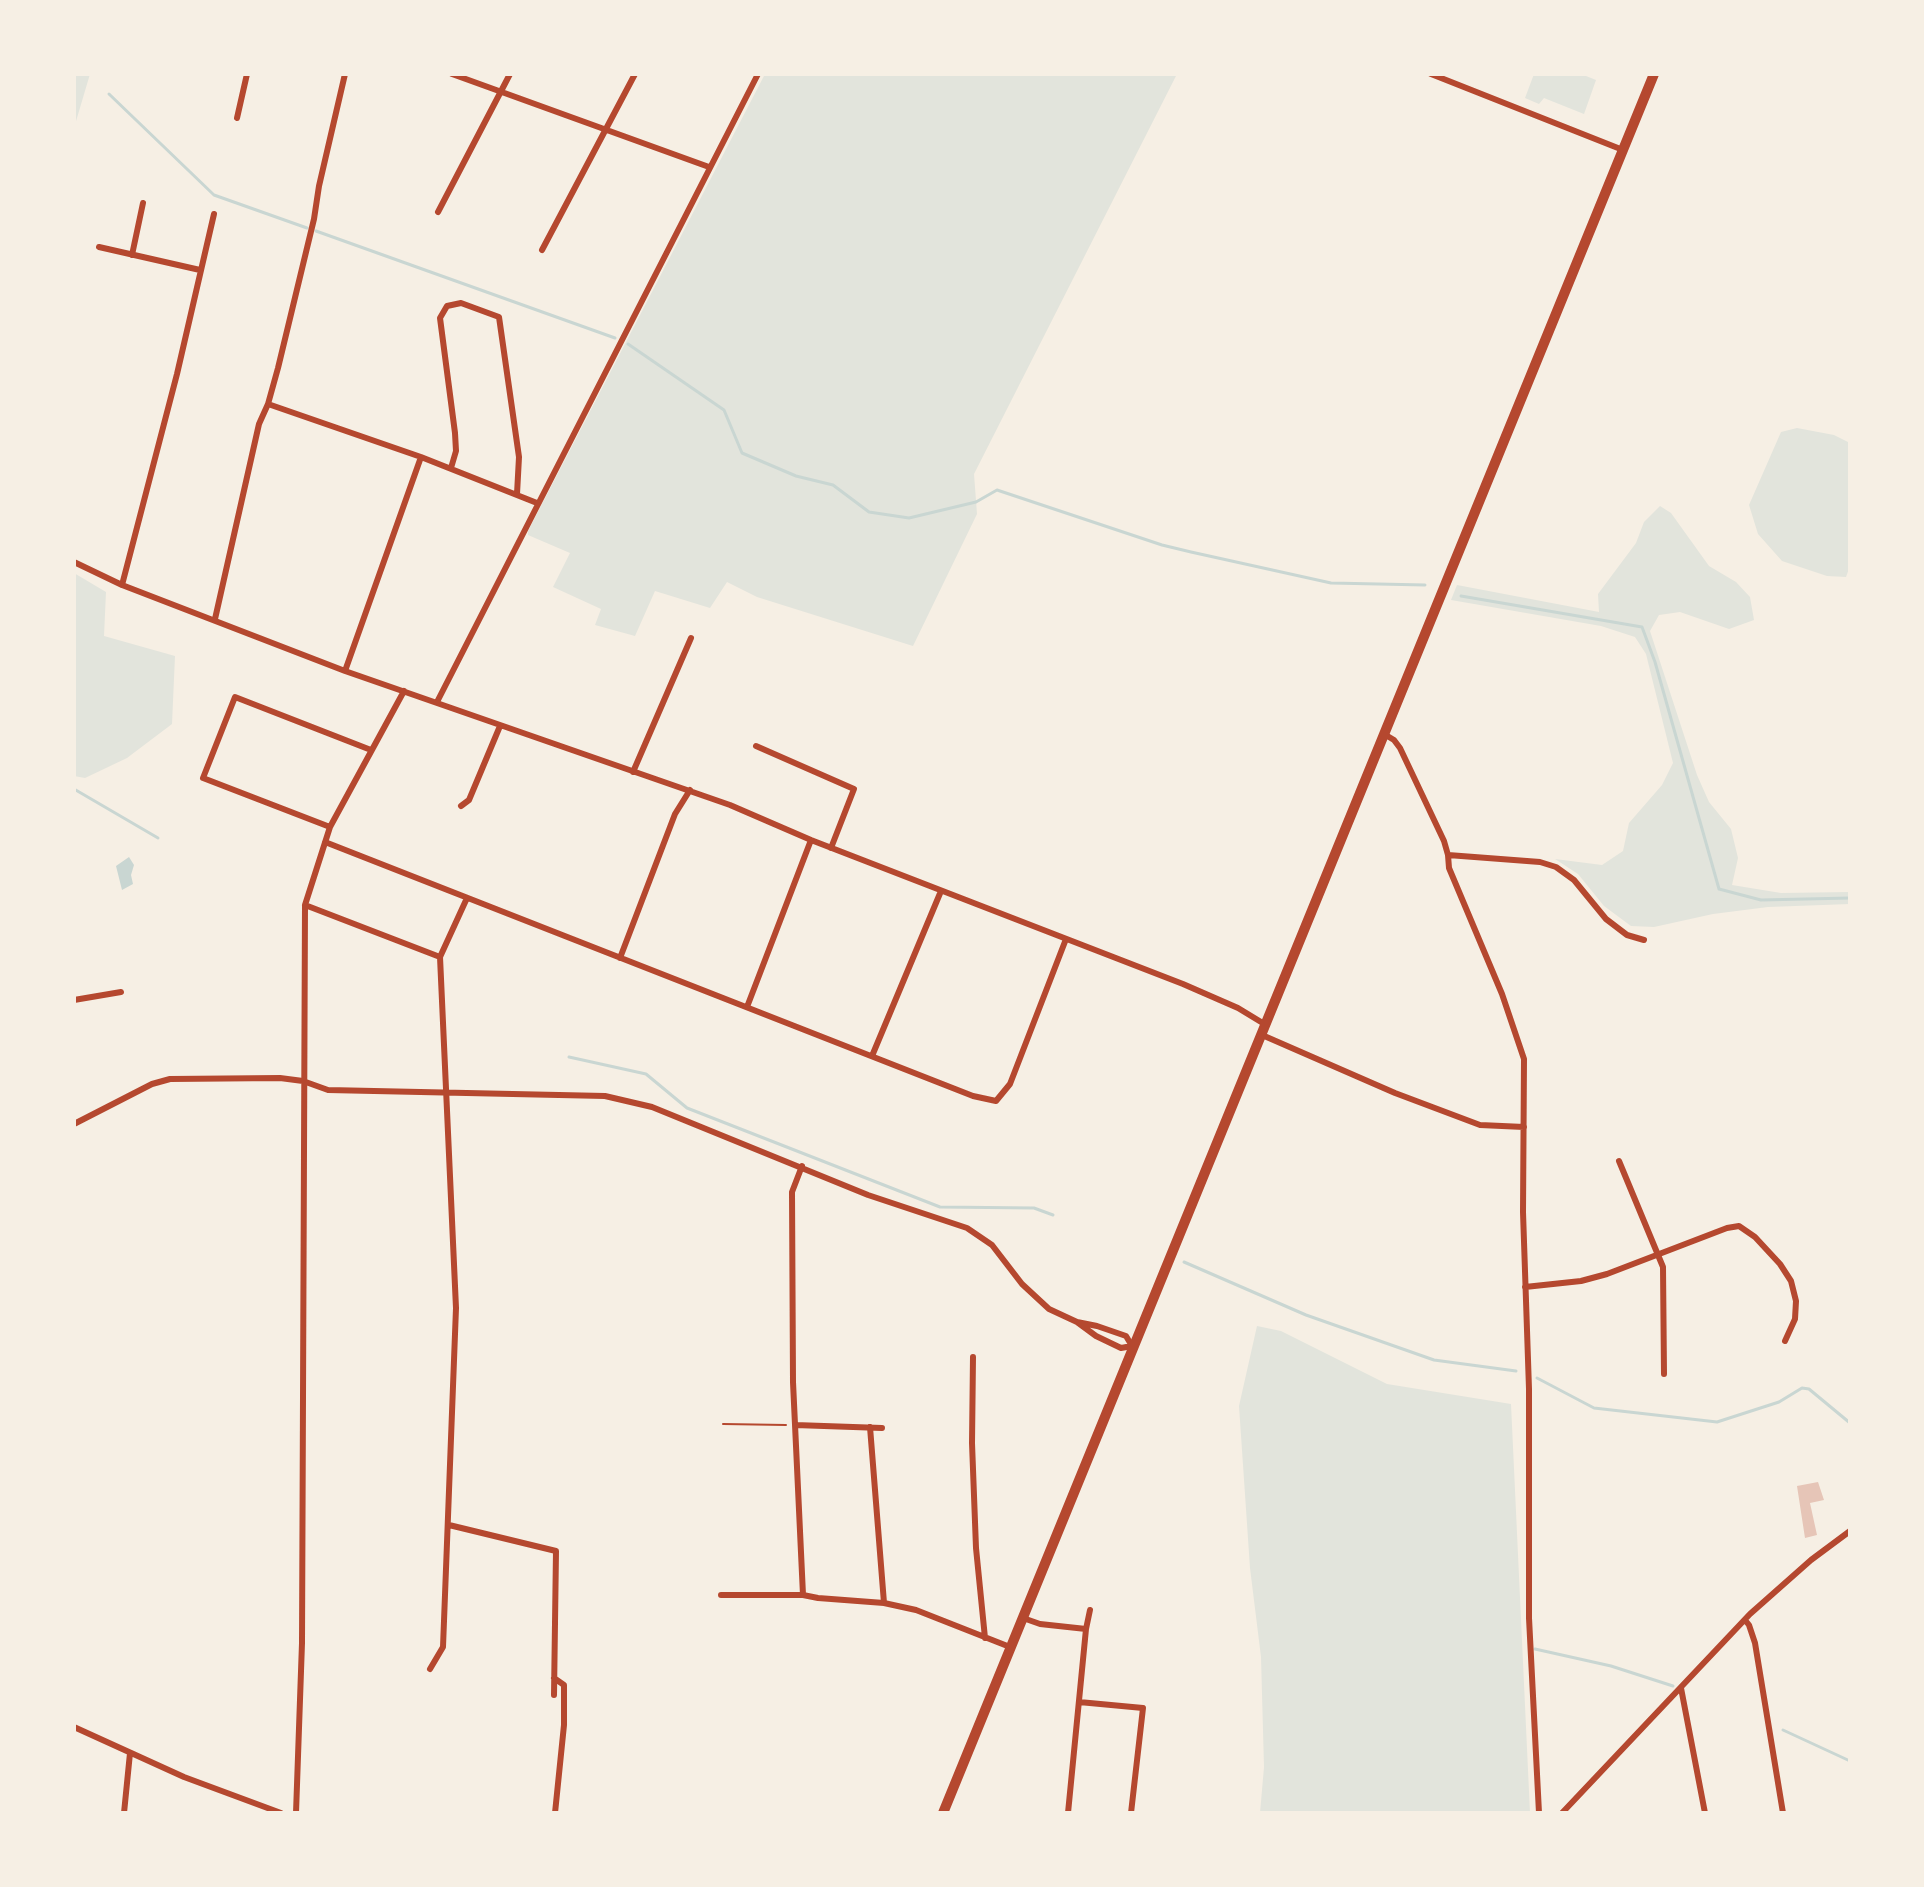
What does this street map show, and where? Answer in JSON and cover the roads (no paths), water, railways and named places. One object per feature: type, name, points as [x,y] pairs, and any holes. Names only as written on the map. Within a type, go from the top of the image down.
[{"type":"main road","points":[[943,1813],[1654,74]]},
{"type":"street","points":[[237,118],[247,74]]},
{"type":"street","points":[[215,619],[259,424],[268,404],[314,219],[345,74]]},
{"type":"street","points":[[452,74],[709,167]]},
{"type":"street","points":[[438,212],[510,74]]},
{"type":"street","points":[[542,250],[635,74]]},
{"type":"street","points":[[437,702],[758,74]]},
{"type":"street","points":[[1431,74],[1623,150]]},
{"type":"street","points":[[132,255],[143,203]]},
{"type":"street","points":[[122,585],[177,374],[214,214]]},
{"type":"street","points":[[99,247],[200,270]]},
{"type":"street","points":[[451,468],[456,451],[455,433],[440,318],[447,306],[461,303],[499,317],[519,457],[517,494]]},
{"type":"street","points":[[268,404],[451,468],[537,503]]},
{"type":"street","points":[[345,671],[421,457]]},
{"type":"street","points":[[74,562],[122,585],[345,671],[690,790],[1238,1008],[1264,1030],[1395,1093],[1480,1125],[1524,1127]]},
{"type":"street","points":[[633,772],[691,638]]},
{"type":"street","points":[[296,1813],[302,1628],[305,905],[330,827],[404,691]]},
{"type":"street","points":[[330,827],[203,778],[235,697],[371,750]]},
{"type":"street","points":[[461,806],[469,800],[500,726]]},
{"type":"street","points":[[1384,734],[1400,748],[1448,855],[1449,868],[1502,994],[1524,1059],[1529,1618],[1539,1813]]},
{"type":"street","points":[[756,746],[854,789],[831,848]]},
{"type":"street","points":[[620,958],[675,814],[690,790]]},
{"type":"street","points":[[747,1007],[811,840]]},
{"type":"street","points":[[325,842],[973,1096],[996,1101],[1010,1084],[1066,939]]},
{"type":"street","points":[[1448,855],[1540,862],[1556,867],[1574,880],[1606,919],[1627,935],[1644,940]]},
{"type":"street","points":[[872,1056],[941,891]]},
{"type":"street","points":[[430,1669],[443,1647],[456,1308],[440,957],[467,898]]},
{"type":"street","points":[[305,905],[440,957]]},
{"type":"street","points":[[74,1000],[121,992]]},
{"type":"street","points":[[74,1124],[152,1084],[170,1079],[280,1078],[303,1081],[328,1090],[579,1094],[616,1098],[652,1107],[868,1195],[975,1233],[992,1245],[1035,1298],[1049,1309],[1121,1348],[1132,1346],[1126,1336],[1077,1322]]},
{"type":"street","points":[[1619,1161],[1663,1267],[1664,1374]]},
{"type":"street","points":[[802,1166],[792,1192],[795,1425],[803,1595]]},
{"type":"street","points":[[1525,1287],[1581,1281],[1739,1226],[1755,1237],[1791,1281],[1796,1310],[1785,1341]]},
{"type":"street","points":[[973,1357],[976,1548],[985,1638]]},
{"type":"street","points":[[795,1425],[882,1428]]},
{"type":"street","points":[[870,1427],[884,1603]]},
{"type":"street","points":[[449,1525],[556,1551],[554,1695]]},
{"type":"street","points":[[1562,1813],[1745,1620],[1783,1584],[1850,1531]]},
{"type":"street","points":[[721,1595],[803,1595],[884,1603],[916,1610],[1010,1647]]},
{"type":"street","points":[[1068,1813],[1090,1610]]},
{"type":"street","points":[[1023,1618],[1040,1624],[1086,1629]]},
{"type":"street","points":[[1745,1620],[1755,1643],[1783,1813]]},
{"type":"street","points":[[554,1678],[564,1685],[555,1813]]},
{"type":"street","points":[[1681,1688],[1705,1813]]},
{"type":"street","points":[[1079,1702],[1143,1708],[1131,1813]]},
{"type":"street","points":[[74,1727],[184,1777],[281,1813]]},
{"type":"street","points":[[124,1813],[130,1753]]},
{"type":"waterway","points":[[109,94],[214,195],[307,228]]},
{"type":"waterway","points":[[316,231],[615,338]]},
{"type":"waterway","points":[[628,344],[724,410],[742,453],[796,476],[833,485],[869,512],[909,518],[976,502],[997,490],[1191,552],[1331,583],[1425,585]]},
{"type":"waterway","points":[[1461,596],[1642,627],[1655,662],[1719,889],[1761,900],[1850,898]]},
{"type":"waterway","points":[[74,789],[158,838]]},
{"type":"waterway","points":[[569,1057],[646,1074],[687,1108],[940,1207],[1034,1208],[1053,1215]]},
{"type":"waterway","points":[[1184,1262],[1306,1315],[1434,1360],[1516,1371]]},
{"type":"waterway","points":[[1537,1378],[1594,1408],[1717,1422],[1779,1402],[1802,1388],[1809,1389],[1850,1423]]},
{"type":"waterway","points":[[1535,1649],[1611,1666],[1673,1686]]},
{"type":"waterway","points":[[1783,1730],[1850,1761]]}]
